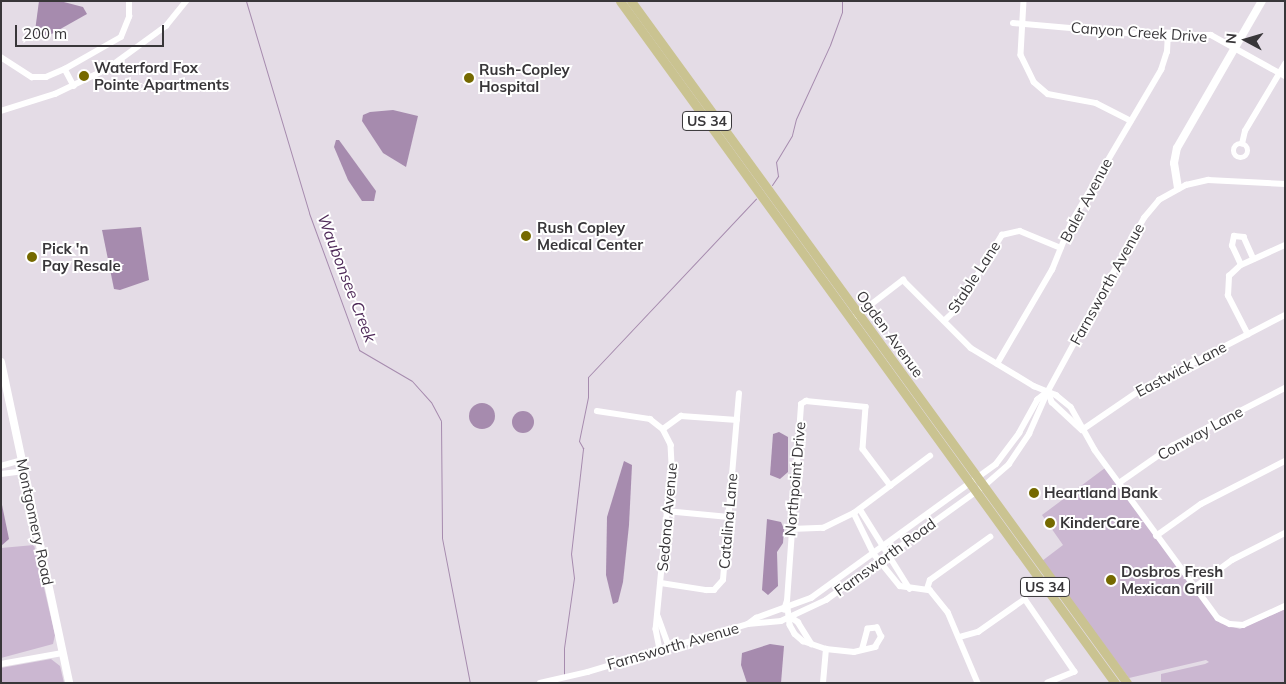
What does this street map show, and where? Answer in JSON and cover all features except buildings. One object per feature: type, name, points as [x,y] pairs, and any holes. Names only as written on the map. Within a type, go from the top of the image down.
[{"type":"main road","name":"Ogden Avenue","points":[[620,1],[855,317],[984,486],[1127,683]]},
{"type":"main road","name":"Ogden Avenue","points":[[631,1],[855,317],[972,488],[1115,683]]},
{"type":"street","points":[[1,57],[32,77],[46,77],[65,69],[120,37],[129,17],[129,1]]},
{"type":"street","points":[[1,111],[74,86],[141,46],[174,18],[186,1]]},
{"type":"street","points":[[1024,1],[1022,23],[1023,65],[1040,88],[1056,97],[1096,102],[1131,121]]},
{"type":"street","points":[[1262,1],[1177,148],[1174,163],[1178,188],[1216,179],[1285,184]]},
{"type":"street","name":"Canyon Creek Drive","points":[[1013,23],[1168,35],[1211,35],[1282,74]]},
{"type":"street","name":"Baler Avenue","points":[[997,364],[1052,270],[1071,223],[1164,63],[1168,35]]},
{"type":"street","points":[[1242,144],[1245,131],[1282,74],[1285,64]]},
{"type":"street","points":[[65,69],[74,86]]},
{"type":"street","name":"Farnsworth Avenue","points":[[972,488],[984,486],[1020,449],[1044,405],[1048,391],[1144,218],[1159,200],[1178,188]]},
{"type":"street","name":"Stable Lane","points":[[944,321],[956,310],[1002,235],[1013,231],[1024,232],[1061,248]]},
{"type":"street","points":[[1241,265],[1232,246],[1234,236],[1244,237],[1254,259]]},
{"type":"street","points":[[1248,335],[1226,289],[1229,276],[1241,265],[1285,245]]},
{"type":"street","points":[[855,317],[902,280],[971,348],[1048,391],[1052,402],[1082,430],[1156,536],[1214,614],[1230,624],[1249,623],[1285,606]]},
{"type":"street","name":"Eastwick Lane","points":[[1082,430],[1139,391],[1285,315]]},
{"type":"street","name":"Montgomery Road","points":[[1,362],[69,683]]},
{"type":"street","name":"Conway Lane","points":[[1119,483],[1172,446],[1285,388]]},
{"type":"street","name":"Farnsworth Avenue","points":[[972,488],[978,478],[1003,457],[1036,400],[1048,391]]},
{"type":"street","name":"Catalina Lane","points":[[660,583],[706,590],[720,586],[723,580],[739,394]]},
{"type":"street","name":"Northpoint Drive","points":[[786,609],[786,588],[801,404],[806,401],[866,406],[863,449],[891,486]]},
{"type":"street","points":[[597,411],[640,416],[663,429],[681,416],[737,420]]},
{"type":"street","name":"Sedona Avenue","points":[[660,649],[656,632],[672,454],[663,429]]},
{"type":"street","points":[[791,529],[824,528],[854,513],[930,456]]},
{"type":"street","points":[[1,466],[22,460]]},
{"type":"street","points":[[1156,536],[1201,504],[1285,461]]},
{"type":"street","points":[[1,474],[24,471]]},
{"type":"street","name":"Farnsworth Road","points":[[786,609],[806,600],[972,488]]},
{"type":"street","name":"Farnsworth Road","points":[[791,617],[826,600],[888,556],[972,488]]},
{"type":"street","points":[[860,509],[910,589]]},
{"type":"street","points":[[666,511],[729,517]]},
{"type":"street","points":[[854,513],[874,554],[900,586],[910,589],[927,589],[948,612],[978,683]]},
{"type":"street","points":[[1195,587],[1232,560],[1285,533]]},
{"type":"street","points":[[927,589],[930,580],[990,537]]},
{"type":"street","points":[[786,588],[793,598],[806,600]]},
{"type":"street","points":[[960,637],[978,632],[1025,599],[1075,672],[1048,683]]},
{"type":"street","points":[[786,609],[791,617],[798,622],[812,644],[826,650],[854,652],[863,648]]},
{"type":"street","name":"Farnsworth Avenue","points":[[748,624],[756,618],[786,609]]},
{"type":"street","name":"Sedona Avenue","points":[[658,616],[669,646]]},
{"type":"street","name":"Farnsworth Avenue","points":[[540,683],[748,624],[758,625],[791,617]]},
{"type":"street","points":[[823,683],[826,650]]},
{"type":"street","points":[[1,664],[62,653]]},
{"type":"shaded area","points":[[39,1],[60,1],[83,7],[87,14],[48,36],[38,36],[35,31]]},
{"type":"shaded area","points":[[393,110],[418,116],[406,167],[383,153],[362,121],[363,115],[370,112]]},
{"type":"shaded area","points":[[336,140],[339,140],[376,191],[374,201],[362,201],[348,180],[334,147]]},
{"type":"shaded area","points":[[141,227],[149,280],[120,290],[114,289],[102,230]]},
{"type":"shaded area","points":[[482,403],[491,407],[495,416],[491,425],[482,429],[473,425],[469,416],[473,407]]},
{"type":"shaded area","points":[[523,411],[531,414],[534,422],[531,430],[523,433],[515,430],[512,422],[515,414]]},
{"type":"shaded area","points":[[779,432],[788,437],[788,472],[780,479],[770,475],[773,434]]},
{"type":"shaded area","points":[[624,461],[632,465],[629,525],[623,582],[618,602],[613,604],[606,575],[607,517]]},
{"type":"shaded area","points":[[1105,468],[1220,623],[1240,629],[1285,609],[1285,683],[1161,683],[1161,674],[1209,662],[1206,660],[1129,678],[1042,561],[1063,545],[1042,515]]},
{"type":"shaded area","points":[[1,500],[9,539],[1,546]]},
{"type":"shaded area","points":[[767,519],[781,522],[784,529],[783,543],[777,552],[778,586],[768,595],[762,590]]},
{"type":"shaded area","points":[[34,545],[55,635],[53,644],[1,658],[1,548]]},
{"type":"shaded area","points":[[770,644],[784,646],[781,683],[747,683],[741,665],[742,653]]},
{"type":"shaded area","points":[[51,659],[60,666],[64,683],[1,683],[1,668]]},
{"type":"waterway","name":"Waubonsee Creek","points":[[246,1],[309,213],[359,350],[412,381],[431,402],[441,421],[442,538],[470,683]]},
{"type":"waterway","points":[[772,185],[778,176],[776,162],[792,135],[796,119],[830,45],[842,12],[842,1]]},
{"type":"waterway","points":[[564,675],[564,648],[574,578],[571,554],[583,448],[579,441],[588,397],[588,377],[756,199]]},
{"type":"place","name":"Waterford Fox Pointe Apartments","points":[[84,76]]},
{"type":"place","name":"Rush-Copley Hospital","points":[[469,78]]},
{"type":"place","name":"Rush Copley Medical Center","points":[[526,236]]},
{"type":"place","name":"Pick 'n Pay Resale","points":[[32,257]]},
{"type":"place","name":"Heartland Bank","points":[[1034,493]]},
{"type":"place","name":"KinderCare","points":[[1050,523]]},
{"type":"place","name":"Dosbros Fresh Mexican Grill","points":[[1111,580]]}]
